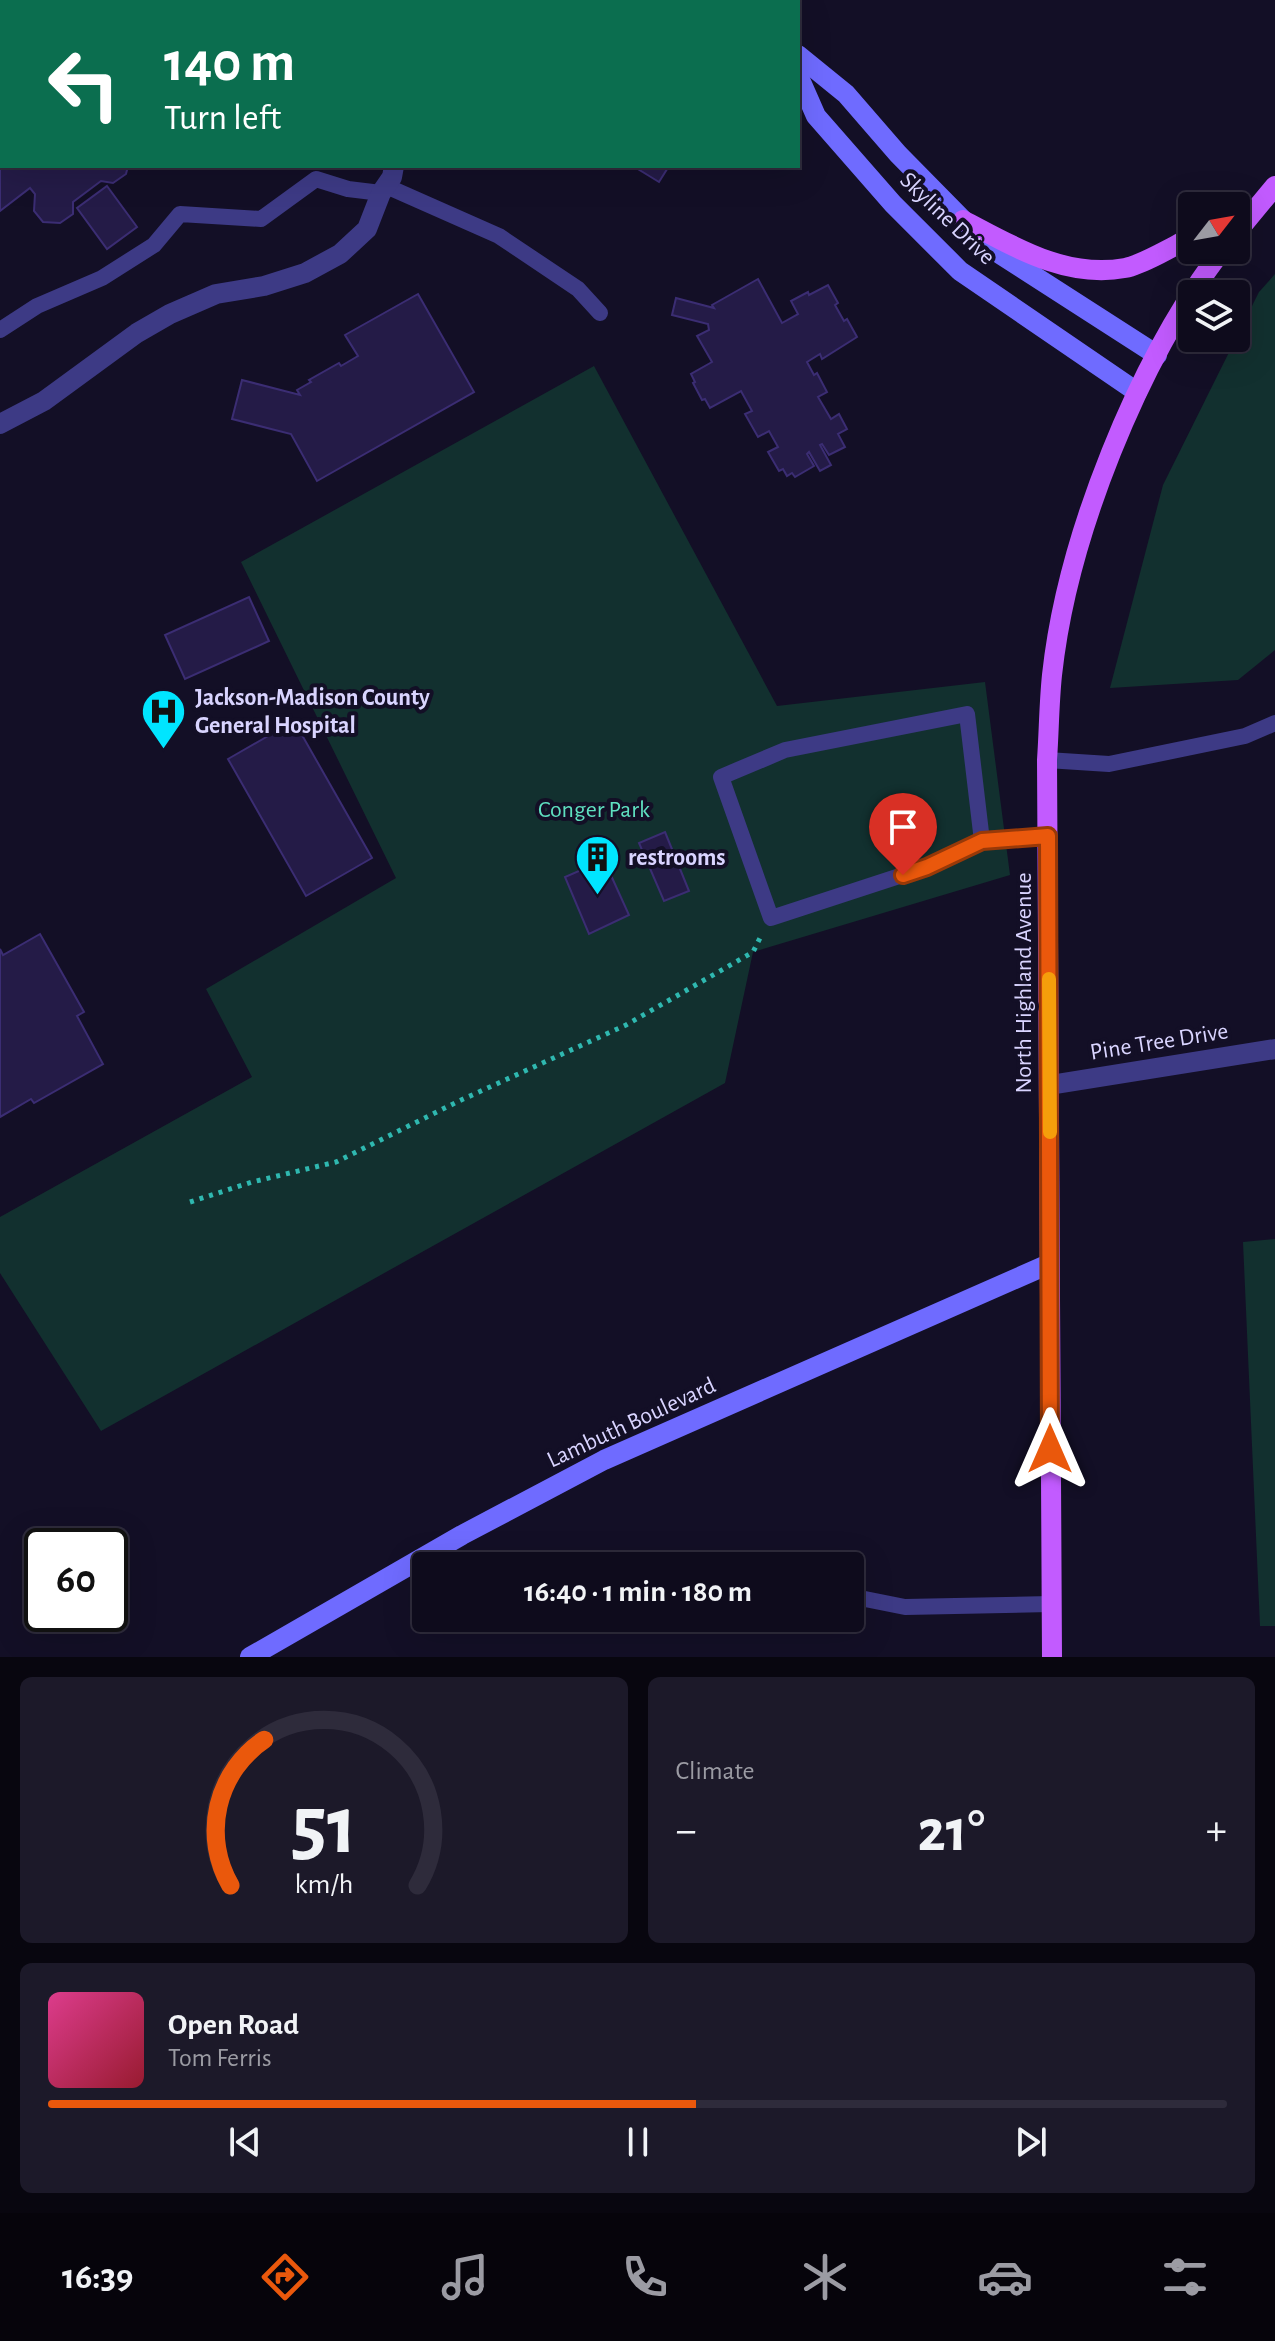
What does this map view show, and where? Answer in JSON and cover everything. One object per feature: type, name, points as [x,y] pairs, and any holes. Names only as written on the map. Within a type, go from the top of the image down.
[{"type":"main road","points":[[1250,202],[1274,187]]},
{"type":"main road","points":[[1250,216],[1274,187]]},
{"type":"main road","points":[[963,220],[1035,258],[1091,270],[1128,268],[1178,243]]},
{"type":"main road","name":"North Highland Avenue","points":[[1052,1657],[1047,760],[1052,675],[1063,611],[1081,538],[1102,478],[1137,392],[1180,311],[1212,264]]},
{"type":"street","name":"Skyline Drive","points":[[800,57],[846,94],[898,154],[1000,254],[1157,355]]},
{"type":"street","name":"Skyline Drive","points":[[800,80],[816,116],[893,204],[960,271],[1137,392]]},
{"type":"street","points":[[0,424],[44,401],[137,333],[170,314],[216,294],[264,286],[305,273],[340,254],[367,229],[394,168]]},
{"type":"street","name":"Pine Tree Drive","points":[[1050,1085],[1275,1049]]},
{"type":"street","name":"Lambuth Boulevard","points":[[250,1657],[462,1535],[604,1460],[1049,1264]]},
{"type":"lane","points":[[0,330],[37,306],[102,278],[141,254],[154,245],[180,214],[261,219],[316,179],[348,189],[384,190],[499,236],[578,289],[600,313]]},
{"type":"lane","points":[[982,841],[967,714],[785,750],[721,777],[771,918],[927,867],[982,841],[1048,836]]},
{"type":"lane","points":[[1047,760],[1109,764],[1245,736],[1275,723]]},
{"type":"lane","points":[[864,1599],[905,1607],[1051,1604]]},
{"type":"path","points":[[190,1202],[252,1182],[336,1162],[459,1101],[626,1025],[753,952]]},
{"type":"green space","points":[[1275,274],[1275,650],[1238,680],[1110,688],[1163,485],[1229,352],[1250,352],[1250,310],[1259,292]]},
{"type":"green space","name":"Conger Park","points":[[594,366],[777,706],[985,682],[1010,875],[753,952],[725,1083],[101,1431],[0,1273],[0,1217],[252,1077],[206,989],[396,878],[241,562]]},
{"type":"green space","points":[[1275,1239],[1275,1626],[1260,1626],[1243,1242]]},
{"type":"building","points":[[0,168],[128,168],[126,174],[113,183],[101,181],[73,202],[73,214],[60,223],[43,222],[34,211],[35,194],[30,188],[0,211]]},
{"type":"building","points":[[636,168],[668,168],[659,182]]},
{"type":"building","points":[[107,186],[137,227],[107,249],[77,208]]},
{"type":"building","points":[[758,279],[782,323],[798,314],[791,301],[828,285],[838,303],[835,305],[857,337],[822,359],[820,354],[807,362],[827,392],[818,397],[831,419],[839,414],[847,429],[838,434],[845,447],[829,455],[820,445],[831,465],[820,471],[809,452],[807,454],[814,466],[795,477],[792,473],[787,476],[783,469],[779,471],[768,452],[778,447],[769,431],[758,437],[745,414],[752,411],[741,391],[710,408],[693,383],[691,374],[712,362],[697,336],[709,330],[708,324],[672,315],[676,298],[714,308],[712,305]]},
{"type":"building","points":[[418,294],[474,392],[317,481],[291,434],[232,419],[242,380],[300,395],[297,390],[311,382],[309,380],[358,356],[345,335]]},
{"type":"building","points":[[249,597],[269,641],[185,679],[165,635]]},
{"type":"building","points":[[294,721],[372,858],[306,896],[228,759]]},
{"type":"building","points":[[665,832],[689,891],[664,901],[639,843]]},
{"type":"building","name":"restrooms","points":[[604,860],[629,915],[589,934],[565,877]]},
{"type":"building","points":[[40,934],[84,1012],[77,1016],[103,1064],[34,1103],[31,1099],[0,1117],[0,949],[3,955]]},
{"type":"slow traffic","points":[[1049,979],[1050,1132]]},
{"type":"place","name":"Jackson-Madison County General Hospital","points":[[164,750]]},
{"type":"place","name":"restrooms","points":[[597,896]]},
{"type":"route","points":[[903,875],[982,841],[1048,836],[1050,1449]]}]
